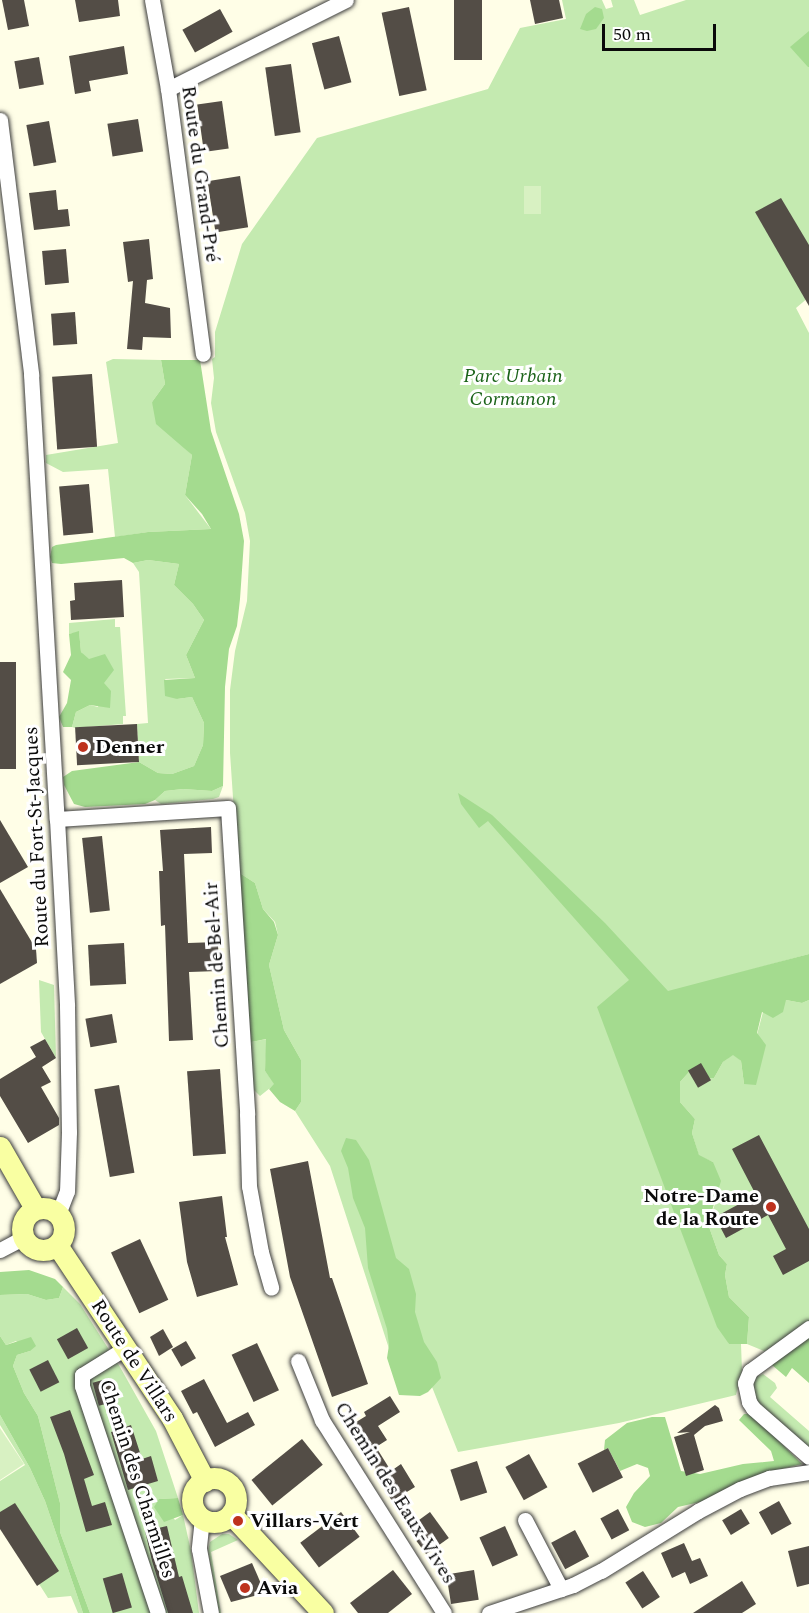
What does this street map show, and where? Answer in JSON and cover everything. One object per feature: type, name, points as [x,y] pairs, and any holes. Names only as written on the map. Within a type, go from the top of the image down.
[{"type":"main road","points":[[0,1147],[35,1208]]},
{"type":"main road","points":[[35,1208],[47,1208],[58,1214],[64,1230],[57,1245],[48,1250],[38,1250],[29,1245],[23,1238],[22,1224],[29,1212],[35,1208]]},
{"type":"main road","name":"Route de Villars","points":[[57,1245],[127,1347],[172,1418],[205,1481]]},
{"type":"main road","points":[[219,1479],[231,1487],[236,1501],[231,1514],[220,1521],[202,1518],[197,1513],[193,1499],[199,1485],[205,1481],[219,1479]]},
{"type":"main road","points":[[231,1514],[323,1613]]},
{"type":"street","name":"Route du Grand-Pré","points":[[152,0],[168,88],[203,354]]},
{"type":"street","points":[[168,88],[346,0]]},
{"type":"street","name":"Route du Fort-St-Jacques","points":[[0,120],[31,374],[67,1006],[69,1132],[67,1191],[58,1214]]},
{"type":"street","name":"Chemin de Bel-Air","points":[[57,819],[228,808],[247,1114],[249,1186],[261,1252],[271,1288]]},
{"type":"street","points":[[0,1250],[23,1238]]},
{"type":"street","points":[[809,1328],[750,1371],[746,1383],[749,1402],[753,1408],[809,1457]]},
{"type":"street","name":"Chemin des Charmilles","points":[[127,1347],[82,1375],[82,1386],[158,1613]]},
{"type":"street","name":"Chemin des Eaux-Vives","points":[[298,1361],[322,1420],[444,1613]]},
{"type":"street","points":[[489,1613],[561,1589],[601,1571],[698,1511],[740,1489],[769,1478],[809,1472]]},
{"type":"street","points":[[202,1518],[199,1549],[211,1613]]},
{"type":"street","points":[[525,1520],[561,1589]]},
{"type":"green space","name":"Parc Urbain Cormanon","points":[[562,0],[602,0],[606,9],[613,7],[611,0],[634,0],[640,15],[686,0],[809,0],[809,297],[796,308],[809,333],[809,954],[662,994],[634,978],[729,1344],[741,1344],[742,1371],[736,1395],[619,1423],[458,1452],[430,1382],[403,1392],[330,1166],[295,1111],[301,1102],[301,1060],[284,1030],[269,965],[278,935],[275,922],[263,909],[255,883],[238,872],[230,753],[230,690],[235,651],[247,601],[250,541],[245,513],[216,432],[211,403],[214,378],[212,359],[215,357],[215,332],[242,244],[317,138],[488,89],[520,28],[566,19]]},
{"type":"green space","points":[[595,7],[602,9],[604,18],[596,29],[587,31],[580,29],[586,14]]},
{"type":"green space","points":[[809,31],[809,67],[808,67],[790,47]]},
{"type":"green space","points":[[524,186],[541,186],[541,214],[524,214]]},
{"type":"green space","points":[[113,359],[161,360],[165,384],[152,402],[179,442],[192,455],[185,495],[211,529],[148,532],[115,537],[108,469],[63,472],[46,463],[46,455],[118,443],[106,362]]},
{"type":"green space","points":[[161,360],[200,360],[211,431],[239,514],[244,541],[237,626],[229,649],[225,687],[223,786],[212,791],[183,789],[165,791],[155,800],[145,804],[85,807],[74,804],[64,785],[63,777],[72,771],[139,762],[158,773],[172,774],[194,766],[203,745],[204,723],[192,697],[177,699],[165,696],[164,680],[195,678],[186,655],[204,620],[193,604],[174,585],[179,564],[148,560],[133,563],[124,558],[61,564],[52,563],[50,557],[52,547],[56,545],[148,532],[211,529],[202,514],[185,495],[192,455],[156,424],[152,402],[165,384]]},
{"type":"green space","points":[[148,560],[179,564],[174,585],[193,604],[204,620],[186,655],[195,678],[165,679],[177,699],[192,697],[204,723],[203,745],[194,766],[172,774],[158,773],[139,762],[137,724],[148,723],[139,572],[133,563]]},
{"type":"green space","points":[[115,619],[115,627],[120,627],[126,716],[123,716],[123,724],[72,727],[76,712],[90,705],[98,707],[104,683],[81,652],[79,632],[69,634],[69,623]]},
{"type":"green space","points":[[79,631],[81,652],[89,659],[105,654],[114,670],[104,683],[111,691],[110,708],[90,705],[76,712],[72,727],[63,727],[59,717],[67,703],[71,680],[63,672],[71,655],[69,634]]},
{"type":"green space","points":[[223,786],[219,797],[213,799],[161,804],[155,800],[165,791],[183,789],[212,791]]},
{"type":"green space","points":[[458,793],[492,815],[605,923],[668,991],[809,954],[809,1000],[802,1003],[786,1000],[783,1012],[773,1018],[762,1012],[757,1033],[766,1045],[756,1085],[744,1084],[741,1061],[733,1055],[723,1062],[714,1078],[702,1078],[689,1072],[680,1082],[680,1102],[695,1119],[692,1133],[699,1155],[713,1162],[721,1181],[708,1224],[719,1255],[727,1264],[725,1275],[729,1297],[749,1317],[747,1344],[729,1344],[717,1327],[597,1007],[629,980],[488,821],[479,828],[461,804]]},
{"type":"green space","points":[[238,872],[255,883],[263,909],[274,922],[278,935],[269,965],[284,1030],[301,1060],[301,1102],[295,1111],[280,1102],[269,1089],[274,1084],[265,1071],[266,1039],[251,1042]]},
{"type":"green space","points":[[39,980],[54,985],[56,1058],[41,1032]]},
{"type":"green space","points":[[786,1000],[802,1003],[809,1000],[809,1325],[771,1354],[747,1344],[749,1317],[729,1297],[725,1275],[727,1264],[719,1255],[708,1224],[715,1204],[713,1162],[699,1156],[692,1133],[695,1119],[680,1102],[680,1082],[689,1072],[714,1078],[723,1062],[733,1054],[741,1061],[744,1084],[763,1012]]},
{"type":"green space","points":[[267,1039],[265,1071],[275,1084],[260,1096],[252,1088],[251,1042]]},
{"type":"green space","points":[[346,1138],[356,1140],[369,1160],[396,1258],[409,1269],[416,1294],[415,1312],[424,1342],[437,1362],[441,1378],[428,1392],[420,1396],[399,1395],[387,1358],[389,1345],[387,1329],[368,1268],[365,1228],[353,1198],[348,1168],[341,1151]]},
{"type":"green space","points":[[29,1270],[55,1279],[63,1287],[59,1298],[46,1300],[27,1294],[0,1295],[0,1272]]},
{"type":"green space","points":[[63,1287],[80,1304],[120,1367],[156,1431],[178,1498],[159,1499],[175,1520],[183,1515],[191,1551],[199,1613],[90,1613],[60,1532],[60,1503],[38,1416],[24,1393],[13,1366],[17,1355],[30,1351],[16,1341],[6,1345],[0,1336],[0,1295],[27,1294],[46,1300],[59,1298]]},
{"type":"green space","points":[[809,1325],[809,1383],[792,1368],[786,1377],[772,1365],[771,1354]]},
{"type":"green space","points":[[0,1336],[6,1345],[31,1337],[36,1346],[30,1351],[17,1355],[13,1366],[24,1393],[38,1416],[60,1503],[60,1532],[90,1613],[83,1613],[45,1501],[30,1468],[0,1415]]},
{"type":"green space","points":[[763,1374],[775,1383],[777,1388],[770,1397],[809,1431],[809,1448],[760,1406],[752,1393],[753,1378]]},
{"type":"green space","points":[[744,1414],[752,1414],[802,1464],[765,1473],[713,1499],[678,1507],[661,1523],[645,1527],[632,1522],[626,1507],[634,1493],[650,1476],[648,1468],[637,1464],[620,1471],[608,1448],[604,1450],[605,1440],[627,1423],[652,1417],[665,1417],[681,1471],[700,1474],[743,1464],[774,1461],[771,1451],[739,1420]]},
{"type":"green space","points":[[0,1415],[30,1468],[45,1501],[83,1613],[78,1613],[71,1596],[48,1598],[0,1523],[0,1481],[25,1465],[0,1425]]},
{"type":"green space","points":[[0,1428],[24,1464],[0,1480]]},
{"type":"green space","points":[[178,1498],[183,1515],[164,1522],[154,1507],[159,1499]]},
{"type":"green space","points":[[222,1534],[229,1534],[238,1540],[211,1552],[221,1613],[219,1613],[208,1551],[210,1542]]},
{"type":"building","points":[[2,0],[24,0],[29,26],[8,30]]},
{"type":"building","points":[[75,0],[118,0],[120,16],[79,22]]},
{"type":"building","points":[[454,0],[482,0],[482,60],[454,60]]},
{"type":"building","points":[[530,0],[559,0],[563,18],[535,24]]},
{"type":"building","points":[[409,7],[427,90],[399,96],[382,13]]},
{"type":"building","points":[[220,9],[233,32],[195,53],[182,30]]},
{"type":"building","points":[[339,36],[351,82],[324,90],[312,43]]},
{"type":"building","points":[[124,46],[128,74],[89,81],[91,91],[75,94],[69,56]]},
{"type":"building","points":[[39,57],[44,85],[19,89],[14,61]]},
{"type":"building","points":[[291,64],[301,132],[275,136],[265,68]]},
{"type":"building","points":[[222,101],[229,149],[204,152],[197,104]]},
{"type":"building","points":[[138,119],[143,152],[113,156],[107,124]]},
{"type":"building","points":[[49,121],[56,162],[34,166],[26,125]]},
{"type":"building","points":[[240,176],[248,227],[216,233],[207,181]]},
{"type":"building","points":[[56,190],[58,210],[68,209],[70,226],[34,230],[29,193]]},
{"type":"building","points":[[781,198],[809,245],[809,306],[755,212]]},
{"type":"building","points":[[149,239],[153,279],[147,280],[145,303],[170,308],[171,338],[143,337],[142,350],[127,349],[133,281],[128,282],[123,242]]},
{"type":"building","points":[[66,249],[69,283],[45,285],[42,251]]},
{"type":"building","points":[[75,312],[77,344],[53,346],[51,314]]},
{"type":"building","points":[[92,374],[97,447],[57,450],[52,377]]},
{"type":"building","points":[[89,484],[93,533],[63,535],[59,487]]},
{"type":"building","points":[[122,580],[124,617],[71,620],[70,601],[75,600],[74,583]]},
{"type":"building","points":[[0,662],[16,662],[16,769],[0,769]]},
{"type":"building","points":[[137,724],[139,762],[77,765],[75,727]]},
{"type":"building","points":[[0,820],[28,867],[0,883]]},
{"type":"building","points":[[211,827],[212,853],[184,854],[188,943],[218,942],[219,971],[189,972],[193,1040],[169,1041],[165,925],[161,926],[159,871],[163,871],[160,830]]},
{"type":"building","points":[[102,836],[110,911],[90,913],[82,838]]},
{"type":"building","points":[[0,889],[36,949],[37,963],[0,984]]},
{"type":"building","points":[[124,943],[126,984],[90,986],[88,945]]},
{"type":"building","points":[[112,1014],[117,1043],[90,1047],[85,1019]]},
{"type":"building","points":[[45,1039],[56,1058],[42,1067],[51,1082],[41,1087],[59,1118],[59,1125],[28,1143],[0,1096],[0,1079],[36,1057],[30,1047]]},
{"type":"building","points":[[701,1063],[711,1080],[698,1088],[688,1070]]},
{"type":"building","points":[[220,1069],[226,1154],[193,1156],[187,1071]]},
{"type":"building","points":[[119,1085],[134,1173],[110,1177],[94,1089]]},
{"type":"building","name":"Notre-Dame de la Route","points":[[759,1135],[809,1229],[809,1261],[783,1275],[773,1256],[786,1249],[768,1215],[726,1238],[715,1217],[756,1195],[732,1149]]},
{"type":"building","points":[[308,1161],[330,1278],[332,1278],[368,1384],[332,1397],[290,1277],[270,1169]]},
{"type":"building","points":[[222,1196],[227,1237],[225,1237],[238,1285],[197,1297],[187,1262],[179,1202]]},
{"type":"building","points":[[140,1239],[168,1300],[139,1313],[111,1253]]},
{"type":"building","points":[[77,1328],[88,1348],[68,1359],[57,1339]]},
{"type":"building","points":[[163,1329],[173,1347],[159,1356],[150,1337]]},
{"type":"building","points":[[186,1341],[196,1358],[181,1367],[171,1350]]},
{"type":"building","points":[[257,1343],[279,1390],[254,1402],[232,1355]]},
{"type":"building","points":[[48,1360],[59,1382],[41,1392],[29,1370]]},
{"type":"building","points":[[110,1378],[116,1401],[99,1406],[93,1383]]},
{"type":"building","points":[[204,1379],[227,1423],[248,1412],[255,1425],[215,1447],[197,1412],[193,1414],[181,1391]]},
{"type":"building","points":[[390,1396],[400,1412],[378,1426],[387,1440],[376,1447],[391,1471],[401,1464],[415,1487],[392,1501],[378,1478],[381,1477],[348,1427],[366,1416],[364,1412]]},
{"type":"building","points":[[715,1405],[719,1408],[723,1421],[705,1426],[694,1435],[704,1470],[686,1476],[674,1437],[690,1432],[677,1433]]},
{"type":"building","points":[[70,1410],[94,1475],[84,1479],[92,1506],[105,1502],[112,1525],[86,1532],[64,1454],[50,1417]]},
{"type":"building","points":[[131,1425],[142,1459],[151,1456],[158,1481],[128,1490],[111,1432]]},
{"type":"building","points":[[302,1439],[323,1465],[272,1506],[251,1480]]},
{"type":"building","points":[[608,1448],[623,1477],[593,1493],[578,1463]]},
{"type":"building","points":[[529,1454],[547,1487],[524,1500],[505,1467]]},
{"type":"building","points":[[477,1461],[487,1492],[461,1501],[450,1470]]},
{"type":"building","points":[[779,1501],[792,1524],[771,1535],[759,1512]]},
{"type":"building","points":[[15,1503],[59,1571],[37,1586],[0,1529],[0,1512]]},
{"type":"building","points":[[618,1509],[629,1530],[612,1540],[600,1518]]},
{"type":"building","points":[[741,1509],[750,1524],[731,1535],[722,1520]]},
{"type":"building","points":[[341,1512],[360,1537],[319,1567],[300,1543]]},
{"type":"building","points":[[430,1512],[449,1538],[426,1554],[407,1528]]},
{"type":"building","points":[[167,1526],[179,1577],[182,1576],[193,1613],[168,1613],[152,1561],[145,1531]]},
{"type":"building","points":[[505,1526],[518,1555],[492,1567],[479,1537]]},
{"type":"building","points":[[575,1530],[589,1556],[565,1569],[551,1543]]},
{"type":"building","points":[[684,1543],[692,1561],[700,1558],[708,1576],[690,1584],[685,1572],[672,1578],[661,1553]]},
{"type":"building","points":[[809,1546],[809,1584],[797,1587],[788,1551]]},
{"type":"building","points":[[252,1563],[265,1593],[231,1602],[220,1576]]},
{"type":"building","points":[[393,1570],[412,1594],[388,1613],[358,1613],[350,1603]]},
{"type":"building","points":[[474,1570],[479,1600],[451,1604],[446,1574]]},
{"type":"building","points":[[643,1571],[660,1597],[642,1608],[625,1582]]},
{"type":"building","points":[[122,1573],[132,1608],[113,1613],[103,1579]]},
{"type":"building","points":[[742,1581],[756,1604],[742,1613],[693,1613]]},
{"type":"place","name":"Denner","points":[[83,747]]},
{"type":"place","name":"Notre-Dame de la Route","points":[[771,1207]]},
{"type":"place","name":"Villars-Vert","points":[[238,1521]]},
{"type":"place","name":"Avia","points":[[245,1588]]}]
